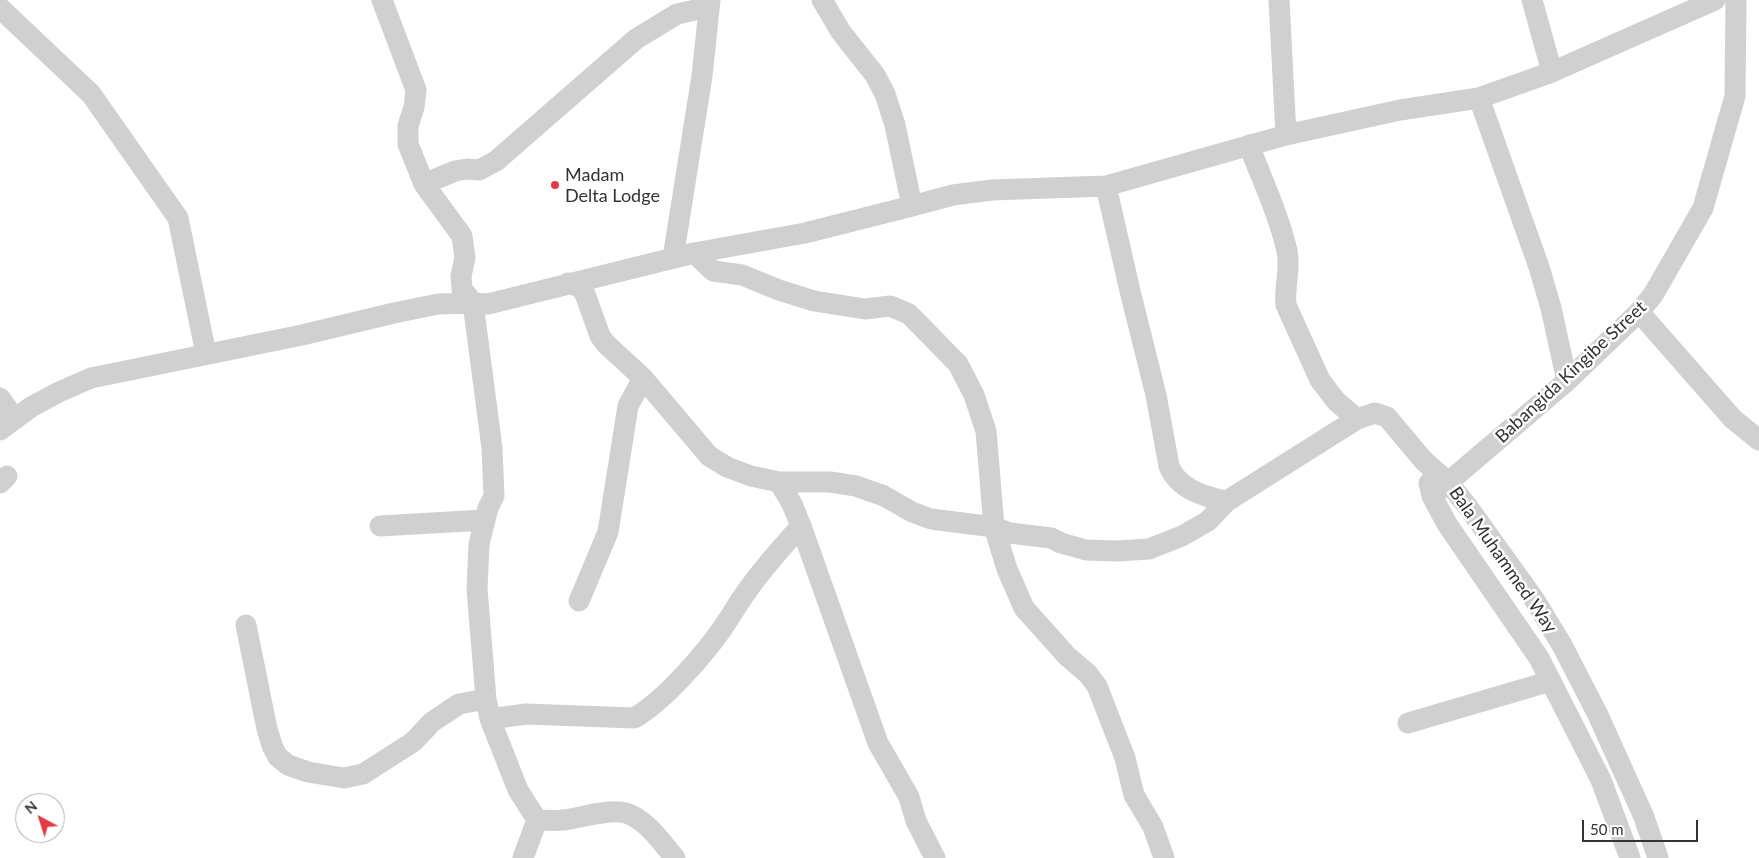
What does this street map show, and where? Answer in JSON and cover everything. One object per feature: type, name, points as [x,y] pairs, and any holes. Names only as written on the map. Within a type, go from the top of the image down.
[{"type":"street","points":[[382,0],[416,90],[414,106],[408,126],[408,144],[424,184],[462,236],[465,258],[460,276],[462,289],[474,302],[492,448],[494,496],[479,544],[477,589],[486,699],[490,720],[518,790],[537,820]]},
{"type":"street","points":[[822,0],[841,32],[875,75],[885,94],[895,125],[912,206]]},
{"type":"street","points":[[1279,0],[1286,135]]},
{"type":"street","points":[[1532,0],[1552,72]]},
{"type":"street","points":[[0,398],[7,424],[31,407],[91,378],[302,335],[438,304],[474,302],[488,304],[694,253],[805,232],[953,195],[992,190],[1106,186],[1286,135],[1400,110],[1479,98],[1552,72],[1715,0]]},
{"type":"street","name":"Babangida Kingibe Street","points":[[1440,489],[1566,381],[1639,312],[1653,295],[1703,208],[1735,96],[1736,0]]},
{"type":"street","points":[[424,184],[455,171],[479,170],[496,161],[636,39],[677,14],[709,4],[702,76],[673,258]]},
{"type":"street","points":[[0,8],[91,94],[178,218],[206,354]]},
{"type":"street","points":[[1479,98],[1539,267],[1551,308],[1566,381]]},
{"type":"street","points":[[568,283],[580,287],[585,294],[600,336],[606,344],[643,378],[709,456],[727,467],[779,482],[830,482],[856,486],[884,496],[912,512],[931,519],[994,527],[1010,533],[1050,538],[1060,543],[1086,550],[1149,549],[1182,536],[1208,521],[1227,501],[1357,419],[1336,401],[1320,380],[1286,305],[1287,251],[1278,221],[1249,145]]},
{"type":"street","points":[[1106,186],[1156,394],[1168,466],[1178,481],[1194,491],[1227,501]]},
{"type":"street","points":[[694,253],[713,271],[742,275],[779,290],[814,301],[865,309],[890,306],[909,314],[958,364],[974,395],[986,431],[994,527],[1007,568],[1024,608],[1067,656],[1088,674],[1097,686],[1125,758],[1134,795],[1153,827],[1164,858]]},
{"type":"street","points":[[1639,312],[1733,419],[1759,440]]},
{"type":"street","points":[[579,601],[608,532],[628,406],[643,378]]},
{"type":"street","name":"Bala Muhammed Way","points":[[1357,419],[1376,413],[1387,417],[1424,461],[1440,489],[1447,524],[1539,658],[1551,681],[1601,780],[1630,858]]},
{"type":"street","points":[[779,482],[792,504],[801,526],[878,743],[909,797],[916,821],[935,858]]},
{"type":"street","name":"Bala Muhammed Way","points":[[1440,489],[1468,507],[1534,599],[1562,645],[1615,752],[1644,817],[1658,858]]},
{"type":"street","points":[[380,526],[485,520]]},
{"type":"street","points":[[490,720],[526,714],[634,718],[646,711],[709,645],[747,591],[801,526]]},
{"type":"street","points":[[246,625],[267,729],[273,748],[278,757],[288,765],[308,772],[344,778],[363,774],[413,742],[432,722],[459,704],[486,699]]},
{"type":"street","points":[[1408,723],[1551,681]]},
{"type":"street","points":[[537,820],[562,820],[612,812],[625,813],[638,819],[675,858]]},
{"type":"street","points":[[523,858],[537,820]]},
{"type":"place","name":"Madam Delta Lodge","points":[[555,185]]}]
